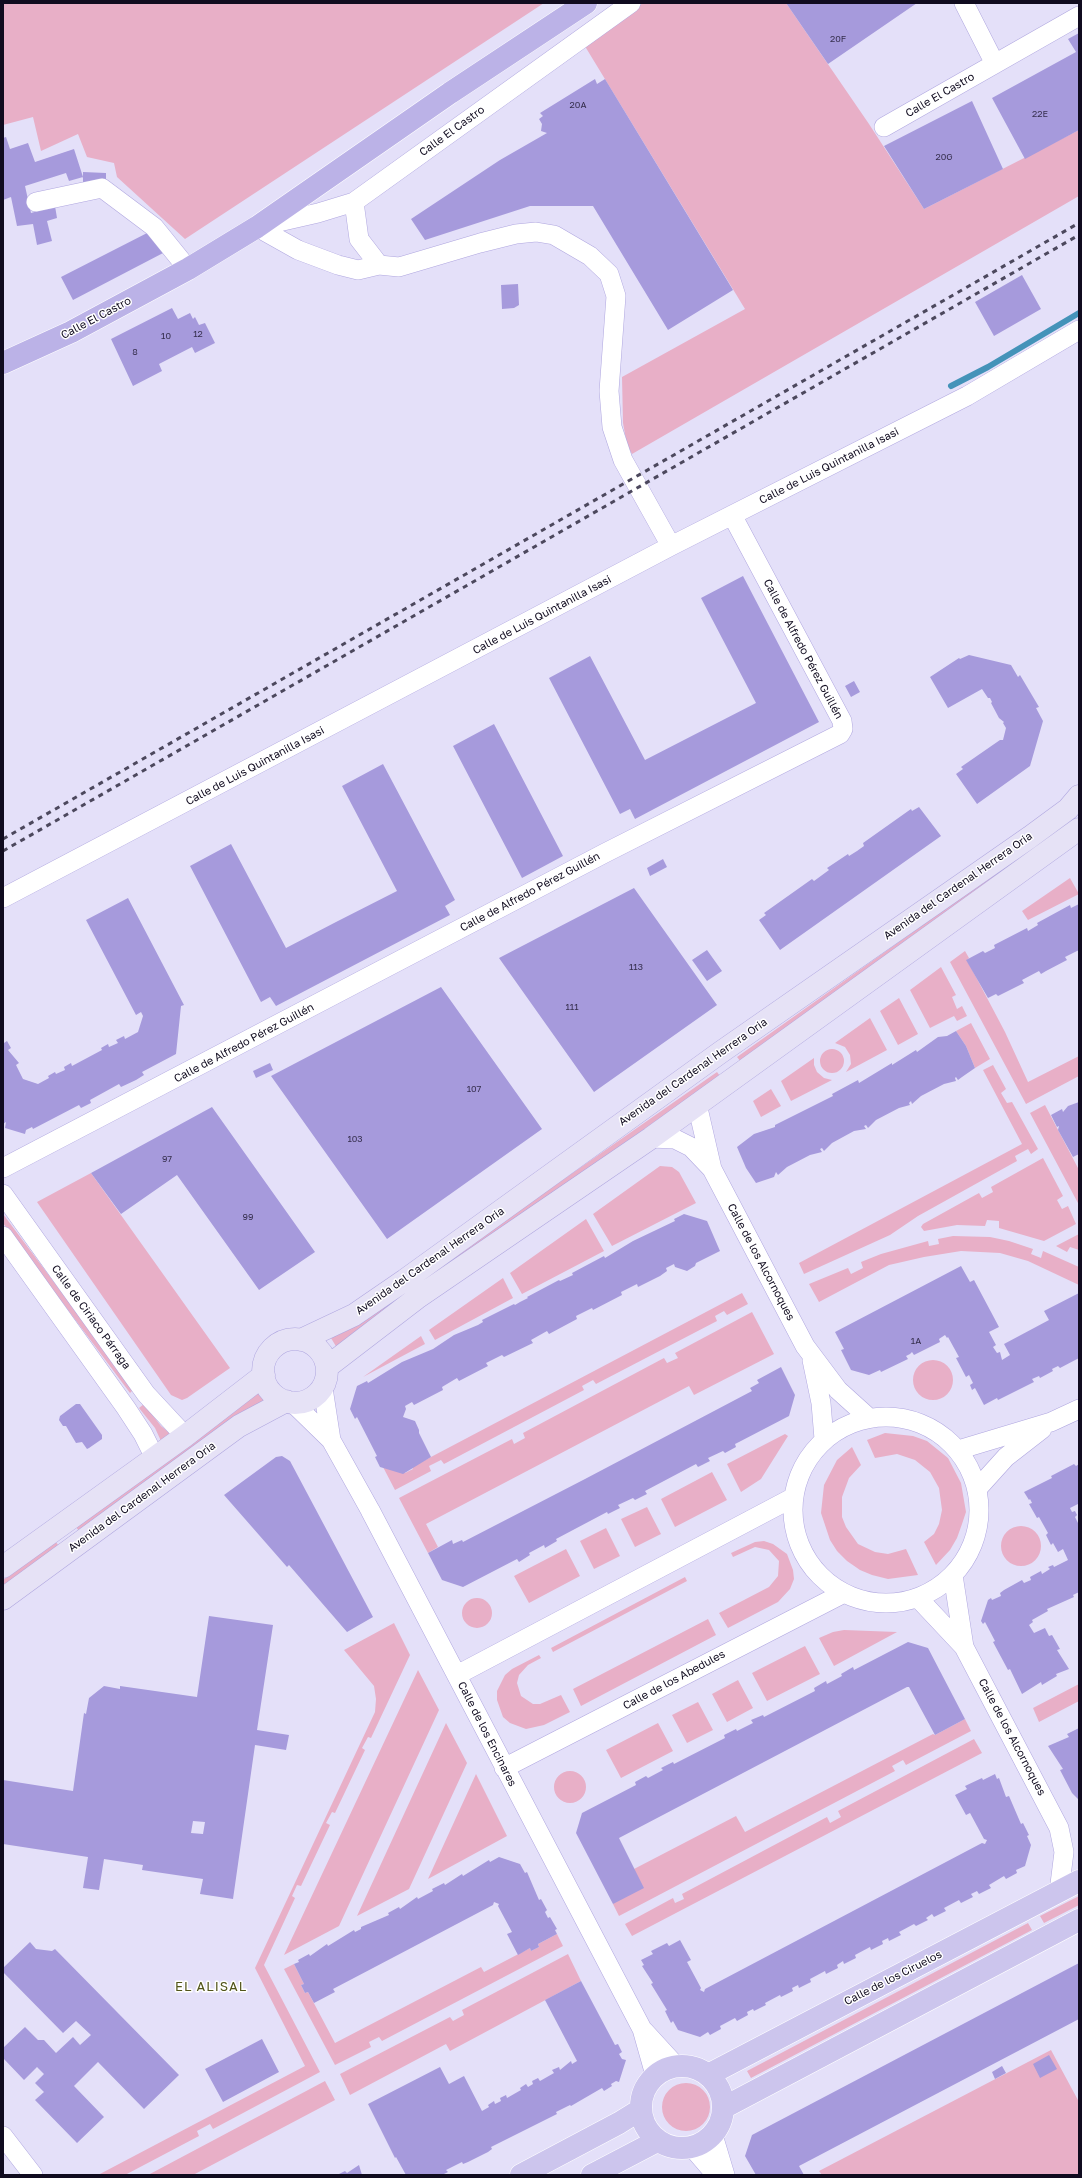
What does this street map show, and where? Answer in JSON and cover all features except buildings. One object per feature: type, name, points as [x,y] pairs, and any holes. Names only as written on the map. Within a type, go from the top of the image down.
[{"type":"highway","name":"Calle El Castro","points":[[3,363],[71,332],[188,269],[257,227],[450,93],[586,3]]},
{"type":"main road","name":"Avenida del Cardenal Herrera Oria","points":[[264,1375],[266,1360],[274,1348],[287,1340],[302,1340],[354,1315],[721,1052],[1030,837],[1068,809],[1079,796]]},
{"type":"main road","points":[[327,1367],[417,1298],[651,1138],[696,1104],[1079,829]]},
{"type":"main road","points":[[302,1340],[314,1345],[323,1354],[327,1367],[327,1378],[322,1388]]},
{"type":"main road","points":[[3,1567],[185,1436],[264,1375],[271,1392],[289,1402]]},
{"type":"main road","name":"Avenida del Cardenal Herrera Oria","points":[[3,1599],[239,1426],[289,1402],[304,1402],[315,1397],[322,1388]]},
{"type":"main road","name":"Calle de los Ciruelos","points":[[708,2075],[1079,1881]]},
{"type":"main road","points":[[723,2108],[1079,1920]]},
{"type":"main road","points":[[676,2066],[698,2069],[708,2075],[716,2084],[721,2094],[723,2108],[720,2125],[713,2135],[704,2143],[692,2148],[678,2149],[666,2146],[657,2141],[644,2126],[640,2110],[644,2089],[655,2075],[664,2069],[676,2066]]},
{"type":"main road","points":[[521,2175],[619,2124],[640,2110]]},
{"type":"main road","points":[[592,2175],[657,2141]]},
{"type":"street","name":"Calle El Castro","points":[[257,227],[318,213],[354,202],[631,3]]},
{"type":"street","points":[[964,3],[995,64]]},
{"type":"street","name":"Calle El Castro","points":[[884,127],[1079,16]]},
{"type":"street","points":[[36,202],[102,188],[154,227],[188,269]]},
{"type":"street","points":[[354,202],[359,239],[378,265]]},
{"type":"street","points":[[257,227],[298,250],[338,265],[358,270],[378,265],[399,267],[480,243],[516,234],[536,232],[554,235],[590,256],[609,274],[616,296],[609,391],[612,427],[623,460],[671,546]]},
{"type":"street","name":"Calle de Luis Quintanilla Isasi","points":[[3,898],[671,546],[967,396],[1079,330]]},
{"type":"street","name":"Calle de Alfredo Pérez Guillén","points":[[3,1167],[243,1044],[605,853],[840,734],[843,729],[842,722],[732,515]]},
{"type":"street","points":[[1043,856],[1079,836]]},
{"type":"street","name":"Calle de los Alcornoques","points":[[696,1104],[712,1168],[810,1354],[838,1390],[869,1418]]},
{"type":"street","name":"Calle de los Alcornoques","points":[[651,1138],[675,1139],[691,1147],[712,1168]]},
{"type":"street","name":"Calle de Ciriaco Párraga","points":[[3,1194],[146,1394],[185,1436]]},
{"type":"street","points":[[3,1236],[126,1408],[143,1434],[155,1458]]},
{"type":"street","name":"Calle de los Alcornoques","points":[[810,1354],[821,1403],[824,1440]]},
{"type":"street","name":"Calle de los Encinares","points":[[322,1388],[331,1440],[457,1675],[504,1768],[642,2029],[655,2075]]},
{"type":"street","name":"Calle de los Encinares","points":[[289,1402],[331,1440]]},
{"type":"street","points":[[958,1450],[1052,1422],[1079,1409]]},
{"type":"street","points":[[889,1416],[909,1419],[927,1426],[944,1436],[958,1450],[969,1466],[978,1488],[980,1511],[976,1534],[968,1556],[953,1575],[936,1589],[918,1598],[900,1602],[881,1603],[862,1600],[844,1593],[828,1583],[814,1569],[804,1553],[795,1529],[793,1516],[794,1497],[804,1466],[824,1440],[850,1424],[869,1418],[889,1416]]},
{"type":"street","points":[[978,1488],[1006,1457],[1052,1422]]},
{"type":"street","points":[[457,1675],[794,1497]]},
{"type":"street","name":"Calle de los Alcornoques","points":[[953,1575],[964,1647]]},
{"type":"street","name":"Calle de los Abedules","points":[[504,1768],[844,1593]]},
{"type":"street","name":"Calle de los Alcornoques","points":[[918,1598],[964,1647],[1060,1828],[1079,1847]]},
{"type":"street","name":"Calle de los Alcornoques","points":[[1058,1892],[1064,1852],[1060,1828]]},
{"type":"street","name":"Calle de los Encinares","points":[[642,2029],[676,2066]]},
{"type":"street","points":[[713,2135],[725,2175]]},
{"type":"street","points":[[3,2136],[33,2175]]},
{"type":"street","points":[[692,2148],[716,2175]]},
{"type":"shaded area","points":[[3,3],[544,3],[185,239],[117,177],[114,163],[87,157],[78,134],[41,151],[33,117],[3,125]]},
{"type":"shaded area","points":[[643,3],[786,3],[869,124],[924,209],[1079,130],[1079,196],[632,454],[627,445],[623,423],[622,377],[745,309],[583,43]]},
{"type":"shaded area","points":[[1027,851],[1031,856],[741,1062],[737,1057]]},
{"type":"shaded area","points":[[1070,878],[1079,894],[1028,920],[1022,911]]},
{"type":"shaded area","points":[[965,951],[969,958],[967,960],[1005,1032],[1028,1082],[1079,1056],[1079,1076],[1026,1104],[950,962]]},
{"type":"shaded area","points":[[941,967],[956,995],[952,997],[957,1009],[962,1006],[967,1016],[957,1021],[954,1016],[930,1028],[910,990]]},
{"type":"shaded area","points":[[899,998],[918,1034],[898,1045],[880,1011]]},
{"type":"shaded area","points":[[870,1018],[887,1050],[846,1072],[851,1064],[850,1055],[845,1047],[835,1043]]},
{"type":"shaded area","points":[[971,1023],[990,1059],[975,1068],[966,1046],[956,1031]]},
{"type":"shaded area","points":[[832,1049],[841,1052],[844,1061],[841,1070],[832,1073],[823,1070],[820,1061],[823,1052]]},
{"type":"shaded area","points":[[814,1058],[814,1065],[817,1072],[824,1078],[832,1080],[791,1101],[781,1081]]},
{"type":"shaded area","points":[[993,1065],[1006,1089],[1001,1093],[1007,1103],[1012,1102],[1038,1149],[1031,1154],[1028,1149],[1015,1156],[1017,1161],[918,1216],[890,1235],[804,1274],[799,1263],[1022,1144],[983,1070]]},
{"type":"shaded area","points":[[717,1072],[720,1076],[425,1283],[421,1279]]},
{"type":"shaded area","points":[[771,1089],[781,1106],[761,1117],[753,1101]]},
{"type":"shaded area","points":[[1045,1105],[1079,1170],[1079,1205],[1030,1113]]},
{"type":"shaded area","points":[[1043,1158],[1063,1196],[1057,1200],[1062,1209],[1068,1206],[1076,1224],[1044,1241],[999,1228],[999,1221],[987,1220],[985,1226],[957,1225],[924,1231],[921,1227],[923,1224],[979,1193],[982,1198],[993,1192],[991,1187]]},
{"type":"shaded area","points":[[660,1166],[672,1167],[679,1172],[696,1203],[612,1246],[593,1214]]},
{"type":"shaded area","points":[[91,1173],[230,1368],[187,1398],[182,1400],[171,1395],[37,1202]]},
{"type":"shaded area","points":[[3,1214],[134,1389],[130,1393],[3,1223]]},
{"type":"shaded area","points":[[586,1219],[604,1251],[522,1294],[510,1273]]},
{"type":"shaded area","points":[[1079,1234],[1079,1250],[1070,1247],[1067,1252],[1056,1246]]},
{"type":"shaded area","points":[[953,1236],[990,1237],[1009,1241],[1033,1249],[1031,1254],[1041,1258],[1043,1251],[1079,1267],[1079,1285],[1028,1261],[1000,1253],[961,1251],[889,1265],[819,1302],[809,1284],[848,1268],[851,1274],[863,1268],[861,1262],[881,1254],[928,1241],[929,1246],[939,1244],[938,1239]]},
{"type":"shaded area","points":[[503,1278],[513,1298],[435,1340],[429,1330]]},
{"type":"shaded area","points":[[401,1293],[405,1298],[337,1348],[331,1338],[352,1328]]},
{"type":"shaded area","points":[[742,1293],[748,1304],[727,1315],[724,1311],[715,1316],[717,1321],[596,1384],[593,1380],[582,1386],[584,1390],[444,1464],[441,1460],[429,1466],[431,1471],[395,1490],[383,1467],[405,1473],[413,1469],[412,1467]]},
{"type":"shaded area","points":[[752,1312],[774,1354],[694,1395],[689,1386],[426,1524],[438,1547],[428,1553],[399,1498],[512,1439],[514,1444],[525,1438],[523,1433],[664,1358],[667,1363],[678,1358],[675,1353]]},
{"type":"shaded area","points":[[421,1336],[425,1344],[363,1377]]},
{"type":"shaded area","points":[[933,1360],[941,1362],[947,1366],[951,1372],[953,1380],[951,1388],[947,1394],[941,1398],[933,1400],[925,1398],[919,1394],[915,1388],[913,1380],[915,1372],[919,1366],[925,1362]]},
{"type":"shaded area","points":[[257,1389],[266,1401],[80,1532],[75,1526]]},
{"type":"shaded area","points":[[144,1404],[161,1426],[171,1434],[161,1441],[155,1428],[139,1408]]},
{"type":"shaded area","points":[[885,1433],[913,1436],[927,1441],[948,1458],[961,1483],[966,1512],[957,1538],[950,1550],[936,1565],[924,1542],[934,1534],[939,1524],[942,1510],[939,1488],[930,1472],[915,1460],[897,1454],[875,1458],[867,1440]]},
{"type":"shaded area","points":[[785,1434],[788,1436],[761,1479],[741,1492],[727,1464]]},
{"type":"shaded area","points":[[852,1447],[861,1465],[849,1478],[842,1497],[842,1517],[846,1527],[858,1544],[875,1552],[888,1554],[906,1549],[918,1575],[888,1579],[872,1575],[860,1570],[847,1561],[837,1551],[830,1540],[821,1513],[824,1485],[837,1460]]},
{"type":"shaded area","points":[[712,1472],[727,1500],[675,1527],[661,1499]]},
{"type":"shaded area","points":[[647,1507],[661,1534],[635,1547],[621,1519]]},
{"type":"shaded area","points":[[1021,1526],[1029,1528],[1035,1532],[1039,1538],[1041,1546],[1039,1554],[1035,1560],[1029,1564],[1021,1566],[1013,1564],[1007,1560],[1003,1554],[1001,1546],[1003,1538],[1007,1532],[1013,1528]]},
{"type":"shaded area","points":[[606,1528],[620,1556],[594,1569],[580,1541]]},
{"type":"shaded area","points":[[55,1541],[59,1546],[3,1588],[3,1580]]},
{"type":"shaded area","points":[[764,1541],[773,1544],[787,1554],[793,1570],[794,1579],[790,1589],[778,1602],[728,1628],[719,1613],[769,1587],[778,1576],[779,1561],[769,1550],[755,1547],[733,1557],[731,1553],[755,1542]]},
{"type":"shaded area","points":[[566,1549],[580,1576],[529,1603],[514,1576]]},
{"type":"shaded area","points":[[685,1577],[687,1581],[553,1652],[551,1648]]},
{"type":"shaded area","points":[[477,1598],[488,1602],[492,1613],[488,1624],[477,1628],[466,1624],[462,1613],[466,1602]]},
{"type":"shaded area","points":[[708,1619],[716,1635],[581,1706],[573,1689]]},
{"type":"shaded area","points":[[394,1623],[410,1655],[371,1738],[368,1737],[362,1748],[365,1750],[335,1813],[332,1812],[326,1823],[330,1825],[301,1886],[297,1885],[292,1896],[295,1898],[264,1965],[320,2072],[213,2129],[210,2124],[197,2131],[199,2136],[125,2175],[98,2175],[305,2066],[255,1968],[375,1712],[376,1699],[374,1686],[344,1650]]},
{"type":"shaded area","points":[[844,1630],[897,1632],[834,1666],[819,1638],[833,1632]]},
{"type":"shaded area","points":[[805,1646],[820,1674],[767,1701],[752,1673]]},
{"type":"shaded area","points":[[539,1655],[541,1658],[528,1665],[519,1675],[517,1683],[521,1696],[533,1704],[540,1704],[561,1695],[570,1712],[544,1725],[526,1729],[510,1723],[503,1717],[497,1700],[497,1691],[505,1675],[512,1669]]},
{"type":"shaded area","points":[[418,1670],[439,1710],[339,1926],[284,1955]]},
{"type":"shaded area","points":[[738,1680],[753,1708],[727,1722],[712,1694]]},
{"type":"shaded area","points":[[1079,1684],[1079,1701],[1039,1722],[1033,1708]]},
{"type":"shaded area","points":[[698,1702],[713,1730],[687,1743],[672,1715]]},
{"type":"shaded area","points":[[965,1719],[971,1731],[906,1765],[903,1760],[892,1766],[895,1771],[619,1916],[613,1904],[634,1869],[736,1816],[745,1832],[933,1734],[935,1735]]},
{"type":"shaded area","points":[[446,1723],[467,1763],[409,1889],[357,1916]]},
{"type":"shaded area","points":[[658,1723],[673,1751],[621,1778],[606,1750]]},
{"type":"shaded area","points":[[974,1739],[982,1753],[632,1936],[625,1924],[673,1898],[675,1903],[684,1899],[682,1894],[827,1817],[830,1823],[841,1817],[838,1811]]},
{"type":"shaded area","points":[[567,1771],[573,1771],[583,1778],[586,1787],[585,1793],[579,1800],[573,1803],[567,1803],[557,1796],[554,1790],[554,1784],[561,1774]]},
{"type":"shaded area","points":[[476,1774],[507,1836],[428,1879]]},
{"type":"shaded area","points":[[1079,1896],[1079,1905],[1044,1923],[1040,1916]]},
{"type":"shaded area","points":[[1028,1923],[1032,1930],[751,2078],[747,2071]]},
{"type":"shaded area","points":[[557,1934],[563,1946],[382,2041],[379,2037],[369,2042],[371,2047],[335,2065],[284,1969],[294,1964],[304,1984],[301,1985],[305,1993],[308,1992],[335,2043],[481,1967],[484,1972],[530,1948],[531,1951],[539,1947],[538,1944]]},
{"type":"shaded area","points":[[568,1954],[581,1981],[450,2051],[446,2044],[350,2095],[340,2074],[450,2017],[453,2021],[464,2015],[462,2010]]},
{"type":"shaded area","points":[[1051,2050],[1079,2102],[1079,2175],[822,2175],[819,2171]]},
{"type":"shaded area","points":[[325,2081],[335,2100],[193,2175],[148,2175]]},
{"type":"shaded area","points":[[681,2083],[691,2083],[703,2090],[710,2102],[710,2112],[703,2124],[691,2131],[681,2131],[673,2127],[666,2120],[662,2112],[662,2102],[666,2094],[673,2087]]},
{"type":"waterway","points":[[951,386],[988,367],[1079,313]]},
{"type":"railway","points":[[3,839],[1079,223]]},
{"type":"railway","points":[[3,851],[1079,235]]},
{"type":"district","name":"EL ALISAL","points":[[211,1987]]}]
